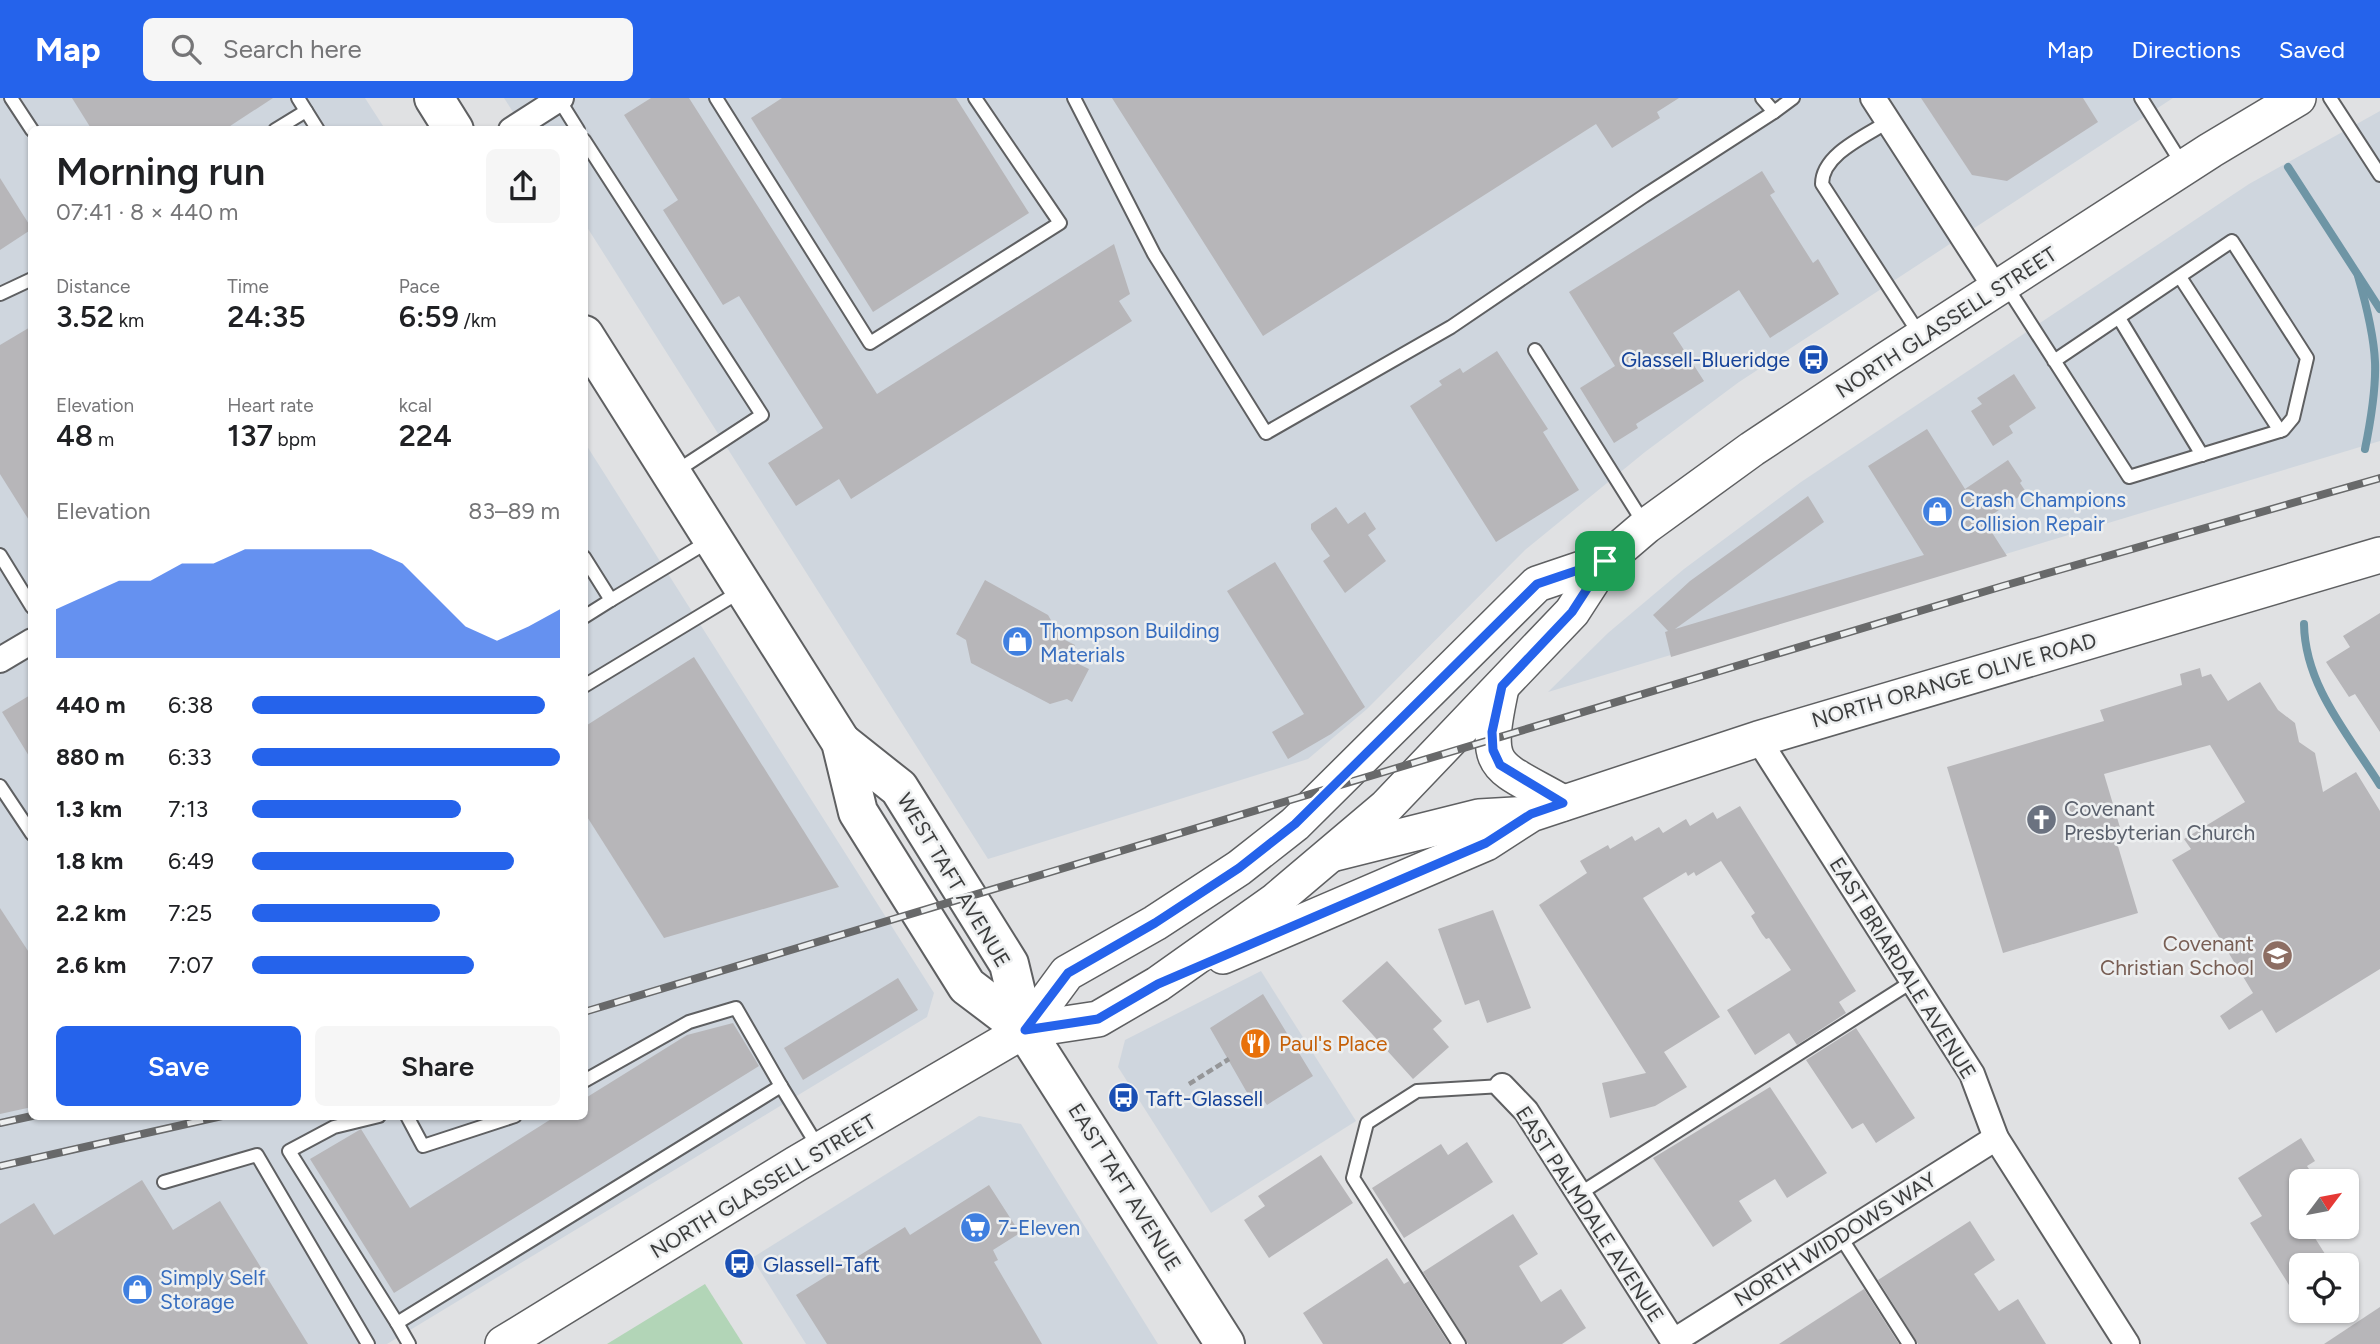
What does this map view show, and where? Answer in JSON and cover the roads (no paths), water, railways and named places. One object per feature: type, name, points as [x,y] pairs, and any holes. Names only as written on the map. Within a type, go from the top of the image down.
[{"type":"main road","points":[[434,98],[452,126]]},
{"type":"main road","name":"NORTH GLASSELL STREET","points":[[503,1344],[820,1150],[1025,1030],[1098,1019],[1158,984],[1334,854],[1386,807],[1572,612],[1605,561],[1646,526],[1752,449],[2185,167],[2298,98]]},
{"type":"main road","name":"WEST TAFT AVENUE","points":[[588,341],[841,742],[858,812],[967,986],[1025,1030]]},
{"type":"main road","name":"NORTH ORANGE OLIVE ROAD","points":[[1239,868],[1334,854],[1479,817],[1547,808],[1758,738],[2380,555]]},
{"type":"main road","name":"NORTH GLASSELL STREET","points":[[1025,1030],[1068,973],[1155,923],[1239,868],[1333,788],[1537,584],[1605,561]]},
{"type":"main road","points":[[1502,686],[1492,732],[1495,759],[1547,808]]},
{"type":"main road","name":"NORTH ORANGE OLIVE ROAD","points":[[1158,984],[1486,843],[1547,808]]},
{"type":"main road","name":"EAST TAFT AVENUE","points":[[1025,1030],[1225,1344]]},
{"type":"street","points":[[1873,98],[2001,287]]},
{"type":"street","points":[[518,126],[559,99]]},
{"type":"street","points":[[0,660],[28,643]]},
{"type":"street","name":"EAST BRIARDALE AVENUE","points":[[1758,738],[1972,1074],[1996,1138],[2127,1344]]},
{"type":"street","name":"EAST PALMDALE AVENUE","points":[[1502,1086],[1526,1111],[1674,1343]]},
{"type":"street","name":"NORTH WIDDOWS WAY","points":[[1674,1343],[1996,1138]]},
{"type":"lane","points":[[12,98],[30,126]]},
{"type":"lane","points":[[298,98],[315,126]]},
{"type":"lane","points":[[721,100],[870,343],[1060,223],[975,98]]},
{"type":"lane","points":[[1074,98],[1154,254],[1266,433],[1451,327],[1793,98]]},
{"type":"lane","points":[[1762,98],[1774,113]]},
{"type":"lane","points":[[2141,98],[2185,167]]},
{"type":"lane","points":[[2330,98],[2380,175]]},
{"type":"lane","points":[[559,99],[576,126]]},
{"type":"lane","points":[[282,126],[306,111]]},
{"type":"lane","points":[[1889,121],[1831,160],[1822,172],[1822,184],[1922,338]]},
{"type":"lane","points":[[588,146],[762,415],[672,474]]},
{"type":"lane","points":[[2001,287],[2054,361],[2129,477],[2280,431],[2293,418],[2307,358],[2232,242],[2054,361]]},
{"type":"lane","points":[[2180,277],[2280,431]]},
{"type":"lane","points":[[0,294],[28,281]]},
{"type":"lane","points":[[2119,318],[2202,455]]},
{"type":"lane","points":[[1535,350],[1646,526]]},
{"type":"lane","points":[[588,614],[713,538]]},
{"type":"lane","points":[[1,559],[28,601]]},
{"type":"lane","points":[[588,563],[611,600]]},
{"type":"lane","points":[[588,684],[745,589]]},
{"type":"lane","points":[[0,786],[28,828]]},
{"type":"lane","points":[[1579,1194],[1913,981]]},
{"type":"lane","points":[[588,1079],[689,1022],[736,1007],[820,1150]]},
{"type":"lane","points":[[397,1323],[781,1086]]},
{"type":"lane","points":[[1459,1344],[1353,1178],[1367,1123],[1417,1091],[1502,1086]]},
{"type":"lane","points":[[363,1120],[334,1127],[289,1151],[409,1344]]},
{"type":"lane","points":[[409,1120],[423,1146],[503,1120]]},
{"type":"lane","points":[[164,1182],[257,1155],[368,1344]]},
{"type":"lane","points":[[1840,1236],[1909,1344]]},
{"type":"waterway","points":[[2288,167],[2380,309]]},
{"type":"waterway","points":[[2358,276],[2370,323],[2375,362],[2373,401],[2365,449]]},
{"type":"waterway","points":[[2304,624],[2306,647],[2320,689],[2330,709],[2380,785]]},
{"type":"railway","points":[[588,1011],[2003,586],[2380,478]]},
{"type":"railway","points":[[0,1123],[28,1117]]},
{"type":"railway","points":[[0,1166],[204,1120]]},
{"type":"place","name":"Glassell-Blueridge","points":[[1813,359]]},
{"type":"place","name":"Crash Champions Collision Repair","points":[[1937,511]]},
{"type":"place","name":"Thompson Building Materials","points":[[1017,642]]},
{"type":"place","name":"Covenant Presbyterian Church","points":[[2041,820]]},
{"type":"place","name":"Covenant Christian School","points":[[2277,955]]},
{"type":"place","name":"Paul's Place","points":[[1256,1043]]},
{"type":"place","name":"Taft-Glassell","points":[[1123,1098]]},
{"type":"place","name":"7-Eleven","points":[[975,1227]]},
{"type":"place","name":"Glassell-Taft","points":[[740,1264]]},
{"type":"place","name":"Simply Self Storage","points":[[137,1289]]}]
